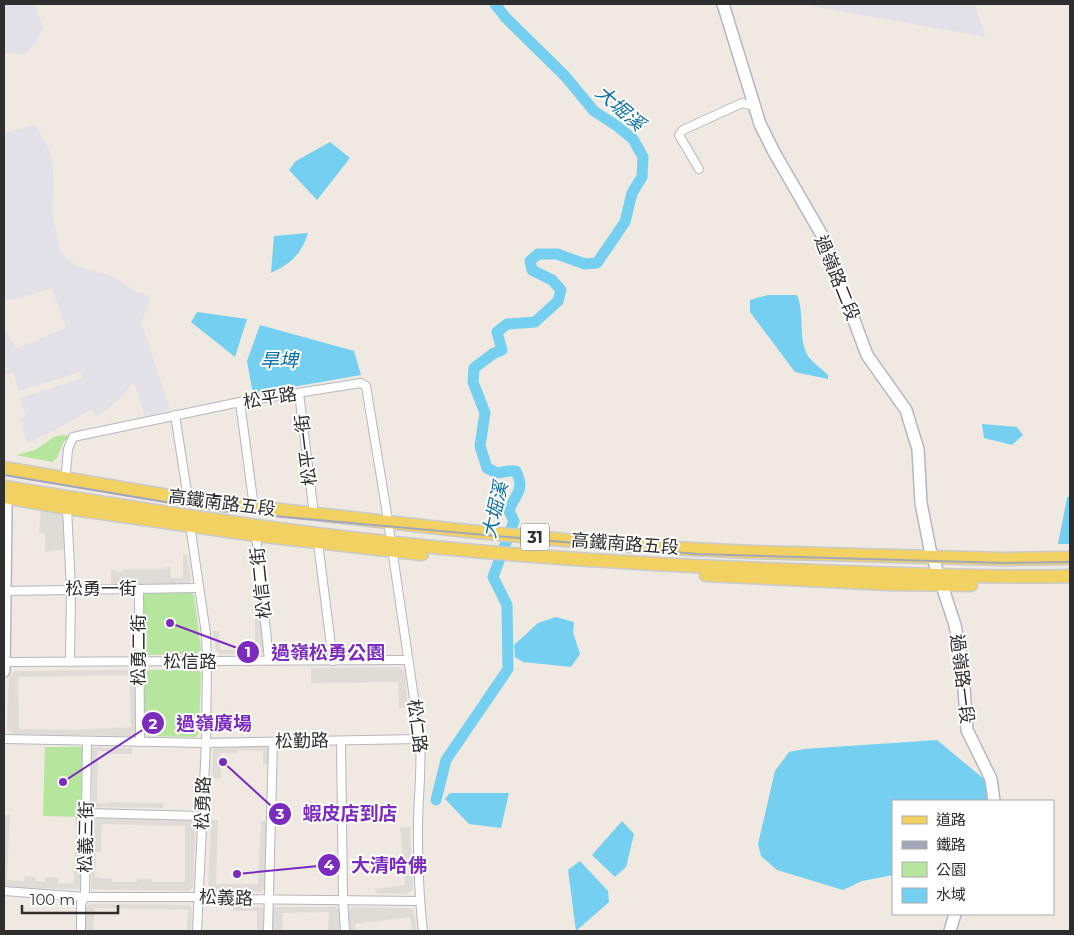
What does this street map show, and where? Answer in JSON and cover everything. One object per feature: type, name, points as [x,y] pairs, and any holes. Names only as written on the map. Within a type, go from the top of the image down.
[{"type":"main road","name":"高鐵南路五段","points":[[4,460],[187,492],[630,546],[816,553],[1070,551]]},
{"type":"main road","name":"高鐵南路五段","points":[[4,468],[192,500],[388,518],[669,540],[931,552],[1004,559],[1070,558]]},
{"type":"main road","name":"高鐵南路五段","points":[[4,494],[67,508],[318,543],[474,551],[677,566],[941,580],[1070,584]]},
{"type":"main road","name":"高鐵南路五段","points":[[4,494],[196,518],[392,547],[642,571],[880,584],[1007,577],[1070,576]]},
{"type":"main road","points":[[630,546],[669,540]]},
{"type":"main road","points":[[780,545],[816,553]]},
{"type":"main road","points":[[642,571],[677,566]]},
{"type":"street","name":"過嶺路二段","points":[[723,4],[754,106],[774,152],[823,237],[867,355],[906,410],[918,449],[921,503],[931,552]]},
{"type":"street","points":[[699,169],[678,135],[684,130],[742,103],[754,106]]},
{"type":"street","name":"松平路","points":[[66,472],[68,449],[74,437],[240,402],[361,384],[366,386],[388,518]]},
{"type":"street","name":"松平一街","points":[[299,393],[313,506]]},
{"type":"street","points":[[240,402],[253,500]]},
{"type":"street","points":[[175,415],[187,492]]},
{"type":"street","points":[[4,494],[4,671]]},
{"type":"street","points":[[67,508],[71,589],[70,662]]},
{"type":"street","name":"松仁路","points":[[388,518],[407,660],[420,739],[419,901],[423,931]]},
{"type":"street","name":"松勇路","points":[[190,526],[206,634],[207,661],[206,743],[198,931]]},
{"type":"street","name":"松信二街","points":[[256,535],[269,660]]},
{"type":"street","points":[[318,543],[333,661]]},
{"type":"street","name":"過嶺路一段","points":[[931,552],[955,624],[962,661],[967,730],[991,779],[994,800]]},
{"type":"street","name":"松勇一街","points":[[5,591],[198,588]]},
{"type":"street","name":"松勇二街","points":[[139,589],[140,742]]},
{"type":"street","name":"松信路","points":[[4,662],[407,660]]},
{"type":"street","name":"松勤路","points":[[4,739],[206,743],[420,739]]},
{"type":"street","points":[[341,740],[345,931]]},
{"type":"street","name":"松義三街","points":[[80,931],[81,903],[85,898],[87,741]]},
{"type":"street","points":[[268,931],[274,742]]},
{"type":"street","points":[[86,813],[202,816]]},
{"type":"street","name":"松義路","points":[[4,890],[85,898],[199,897],[269,900],[419,901]]},
{"type":"street","points":[[950,931],[955,915]]},
{"type":"shaded area","points":[[4,4],[35,4],[43,28],[33,46],[24,54],[4,53]]},
{"type":"shaded area","points":[[800,4],[974,4],[986,37]]},
{"type":"shaded area","points":[[35,125],[49,149],[52,159],[54,184],[52,212],[60,250],[68,260],[79,267],[109,275],[136,292],[143,293],[149,297],[150,302],[141,321],[170,410],[145,417],[134,382],[120,398],[96,417],[92,409],[27,443],[20,419],[26,417],[20,398],[83,378],[80,372],[19,391],[13,372],[4,375],[4,333],[6,332],[16,349],[66,328],[52,288],[12,300],[4,299],[4,133]]},
{"type":"shaded area","points":[[41,509],[59,512],[63,516],[65,549],[45,552],[45,534],[39,532]]},
{"type":"shaded area","points":[[183,555],[187,555],[191,580],[188,584],[111,585],[111,570],[123,572],[123,569],[165,569],[165,567],[170,567],[171,578],[183,578]]},
{"type":"shaded area","points":[[255,608],[261,608],[265,650],[262,654],[220,654],[216,650],[213,631],[219,631],[220,650],[255,649]]},
{"type":"shaded area","points":[[399,667],[404,671],[408,707],[399,708],[398,682],[311,683],[311,668]]},
{"type":"shaded area","points":[[132,670],[136,673],[136,732],[133,736],[13,734],[7,729],[9,677],[15,671]],"holes":[[[129,675],[131,727],[70,730],[19,729],[18,677]]]},
{"type":"shaded area","points":[[266,745],[269,749],[268,764],[263,764],[263,751],[239,750],[238,753],[220,753],[221,778],[212,779],[213,750],[216,747]]},
{"type":"shaded area","points":[[92,747],[132,748],[132,754],[110,754],[110,751],[98,751],[97,803],[163,803],[163,808],[92,807]]},
{"type":"shaded area","points":[[4,815],[10,815],[7,880],[24,881],[25,876],[29,876],[35,877],[36,881],[45,882],[45,877],[58,878],[58,883],[73,884],[76,834],[75,817],[81,817],[80,889],[4,888]]},
{"type":"shaded area","points":[[92,818],[196,821],[193,887],[189,891],[91,889]],"holes":[[[102,824],[185,826],[185,882],[152,882],[151,879],[137,879],[137,882],[112,882],[112,879],[95,877],[96,852],[101,852]]]},
{"type":"shaded area","points":[[211,820],[218,820],[216,884],[258,884],[261,821],[267,821],[265,888],[261,892],[212,891],[208,887]]},
{"type":"shaded area","points":[[400,827],[410,827],[413,889],[407,894],[375,893],[375,889],[405,885]]},
{"type":"shaded area","points":[[90,904],[189,905],[192,909],[191,931],[187,931],[188,910],[95,908],[93,931],[85,931],[86,907]]},
{"type":"shaded area","points":[[234,906],[262,907],[265,910],[264,931],[257,931],[257,911],[233,911]]},
{"type":"shaded area","points":[[276,907],[336,907],[340,911],[341,931],[328,931],[329,912],[283,913],[282,931],[272,931],[273,910]]},
{"type":"shaded area","points":[[351,907],[411,908],[414,912],[417,931],[412,931],[410,917],[355,924],[356,931],[350,931],[348,911]]},
{"type":"green space","points":[[69,436],[63,443],[57,458],[52,462],[16,455],[35,450],[54,437]]},
{"type":"green space","points":[[189,591],[194,595],[201,650],[196,654],[146,655],[143,651],[143,595],[146,592]]},
{"type":"green space","points":[[198,669],[201,673],[199,733],[196,737],[148,736],[144,732],[143,673],[147,670]]},
{"type":"green space","points":[[45,747],[82,747],[81,817],[43,816]]},
{"type":"water","points":[[330,142],[350,158],[317,200],[289,170],[296,161]]},
{"type":"water","points":[[308,233],[302,247],[294,258],[271,273],[274,236]]},
{"type":"water","points":[[768,295],[797,295],[801,310],[805,350],[810,359],[828,375],[828,379],[795,372],[750,312],[750,300]]},
{"type":"water","name":"旱埤","points":[[197,312],[247,319],[235,357],[191,322]]},
{"type":"water","name":"旱埤","points":[[260,325],[354,351],[361,375],[253,394],[247,361]]},
{"type":"water","points":[[982,424],[1017,427],[1023,435],[1012,445],[984,438]]},
{"type":"water","points":[[1070,495],[1070,544],[1058,544],[1067,498]]},
{"type":"water","points":[[556,617],[574,622],[573,632],[580,654],[571,667],[523,662],[515,657],[514,645],[538,623]]},
{"type":"water","points":[[937,740],[984,779],[988,800],[892,800],[892,875],[862,881],[843,890],[777,870],[761,856],[758,844],[775,771],[789,752],[804,749]]},
{"type":"water","points":[[450,793],[509,793],[501,828],[469,824],[445,799]]},
{"type":"water","points":[[622,821],[634,834],[626,867],[615,877],[592,855]]},
{"type":"water","points":[[580,861],[608,891],[609,902],[576,931],[568,870]]},
{"type":"waterway","name":"大堀溪","points":[[436,800],[446,760],[508,669],[507,605],[493,577],[514,521],[509,511],[520,484],[516,471],[497,473],[487,468],[480,446],[485,413],[473,382],[474,368],[494,353],[502,350],[497,332],[507,324],[535,322],[558,301],[561,290],[552,280],[532,270],[530,261],[538,254],[557,254],[585,264],[597,263],[625,222],[632,193],[642,177],[643,157],[633,139],[594,111],[565,76],[506,18],[495,4]]},
{"type":"railway","points":[[4,475],[219,511],[697,554],[1004,563],[1070,562]]},
{"type":"place","name":"過嶺松勇公園","points":[[170,623]]},
{"type":"place","name":"蝦皮店到店","points":[[223,762]]},
{"type":"place","name":"過嶺廣場","points":[[63,782]]},
{"type":"place","name":"大清哈佛","points":[[237,874]]}]
